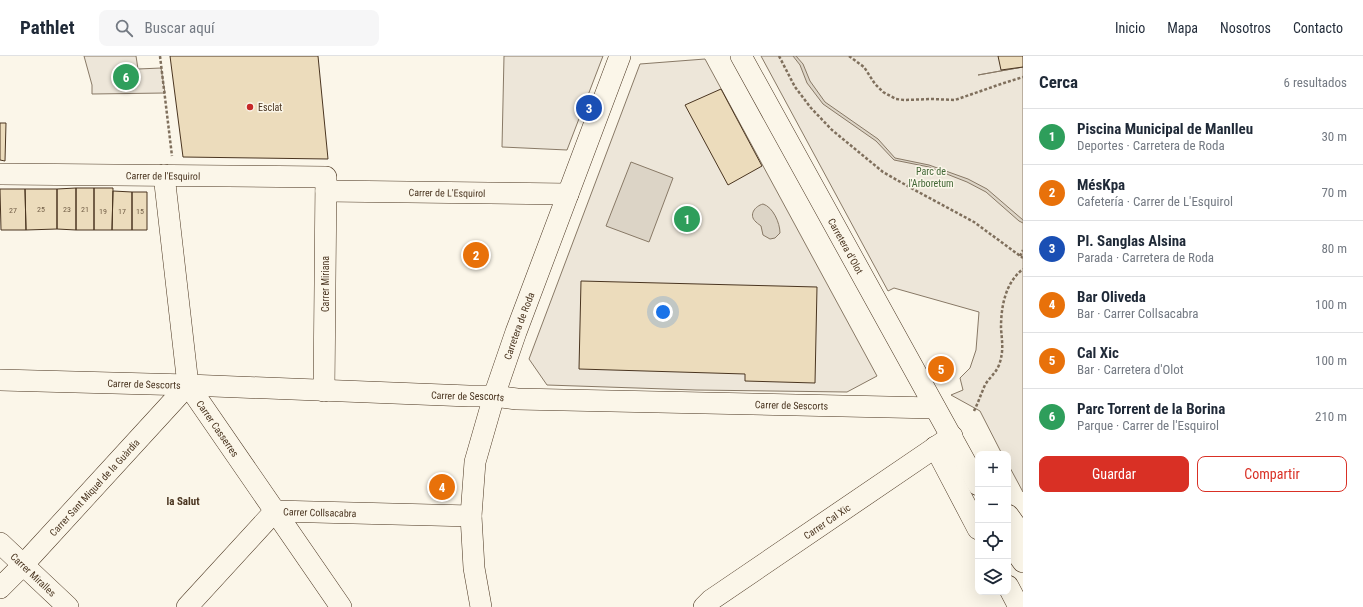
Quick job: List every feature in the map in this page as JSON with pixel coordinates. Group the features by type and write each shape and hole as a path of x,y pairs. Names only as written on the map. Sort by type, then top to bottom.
{"street":[{"name":"Carretera de Roda","path":"481,607 474,568 471,516 475,462 494,396 516,332 620,56"},
{"name":"Carretera d'Olot","path":"740,56 935,408 944,442 975,481"},
{"name":"Carrer de l'Esquirol","path":"0,174 164,175 326,184"},
{"name":"Carrer Casserres","path":"164,175 188,385 341,607"},
{"name":"Carrer de L'Esquirol","path":"326,184 568,194"},
{"name":"Carrer Miriana","path":"324,391 326,184"},
{"name":"Carrer de Sescorts","path":"0,380 494,396 517,399 935,408"},
{"name":"Carrer Sant Miquel de la Guàrdia","path":"0,588 188,385"},
{"name":"Carretera d'Olot","path":"944,442 975,470"},
{"path":"944,442 976,523"},
{"name":"Carrer Cal Xic","path":"710,605 944,442"},
{"name":"Carrer Collsacabra","path":"186,607 276,511 471,516"},
{"path":"1011,519 1023,536"},
{"name":"Carrer Miralles","path":"0,542 68,607"},
{"path":"1011,545 1023,562"},
{"path":"1011,592 1019,607"}],"path":[{"path":"160,56 172,158 164,175"},
{"path":"779,56 795,87 812,108 838,134 883,172 974,222 1023,258"},
{"path":"849,56 864,67 875,84 883,92 896,99 904,100 955,100 1023,77"},
{"path":"1020,256 1023,250"},
{"path":"974,411 986,384 999,366 1004,348 1001,329 1004,297 1010,284 1023,270"}],"green space":[{"path":"84,56 136,56 138,69 161,68 165,93 92,94 92,85"},
{"path":"504,56 603,56 567,150 502,147"},
{"name":"Parc de l'Arboretum","path":"761,56 1023,56 1023,492 1011,470 1011,451 1000,451 980,411 951,395 963,390 960,378 970,368 976,350 979,312 894,288 888,291"},
{"path":"705,59 877,376 847,392 696,390 547,385 529,359 640,64"}],"shaded area":[{"path":"793,56 796,56 803,64 810,81 825,102 878,139 895,158 929,165 968,179 987,189 1023,220 1023,223 986,192 967,182 929,167 894,160 876,141 823,104 807,83 800,65"},
{"path":"631,162 673,178 649,242 606,226"},
{"path":"763,204 770,208 779,225 780,233 775,238 770,239 763,235 761,226 753,217 755,209"}],"building":[{"name":"Esclat","path":"170,56 318,56 328,159 183,157"},
{"path":"998,56 1023,56 1023,67 1001,70"},
{"path":"721,89 762,166 728,185 685,105"},
{"path":"0,123 6,123 5,161 0,160"},
{"path":"76,188 94,188 94,230 76,230"},
{"path":"76,188 76,230 57,229 57,189"},
{"path":"94,188 113,188 112,230 94,230"},
{"path":"0,189 25,189 26,230 1,230"},
{"path":"25,189 57,189 57,229 26,230"},
{"path":"113,191 132,192 132,230 112,230"},
{"path":"132,192 147,192 147,230 132,230"},
{"path":"581,281 817,287 815,383 745,381 745,374 579,369"}],"place":[{"name":"Parc Torrent de la Borina","path":"126,77"},
{"name":"Esclat","path":"250,107"},
{"name":"Pl. Sanglas Alsina","path":"589,108"},
{"name":"Piscina Municipal de Manlleu","path":"687,219"},
{"name":"MésKpa","path":"476,255"},
{"name":"Cal Xic","path":"941,369"},
{"name":"Bar Oliveda","path":"442,487"}],"district":[{"name":"la Salut","path":"183,501"}]}
